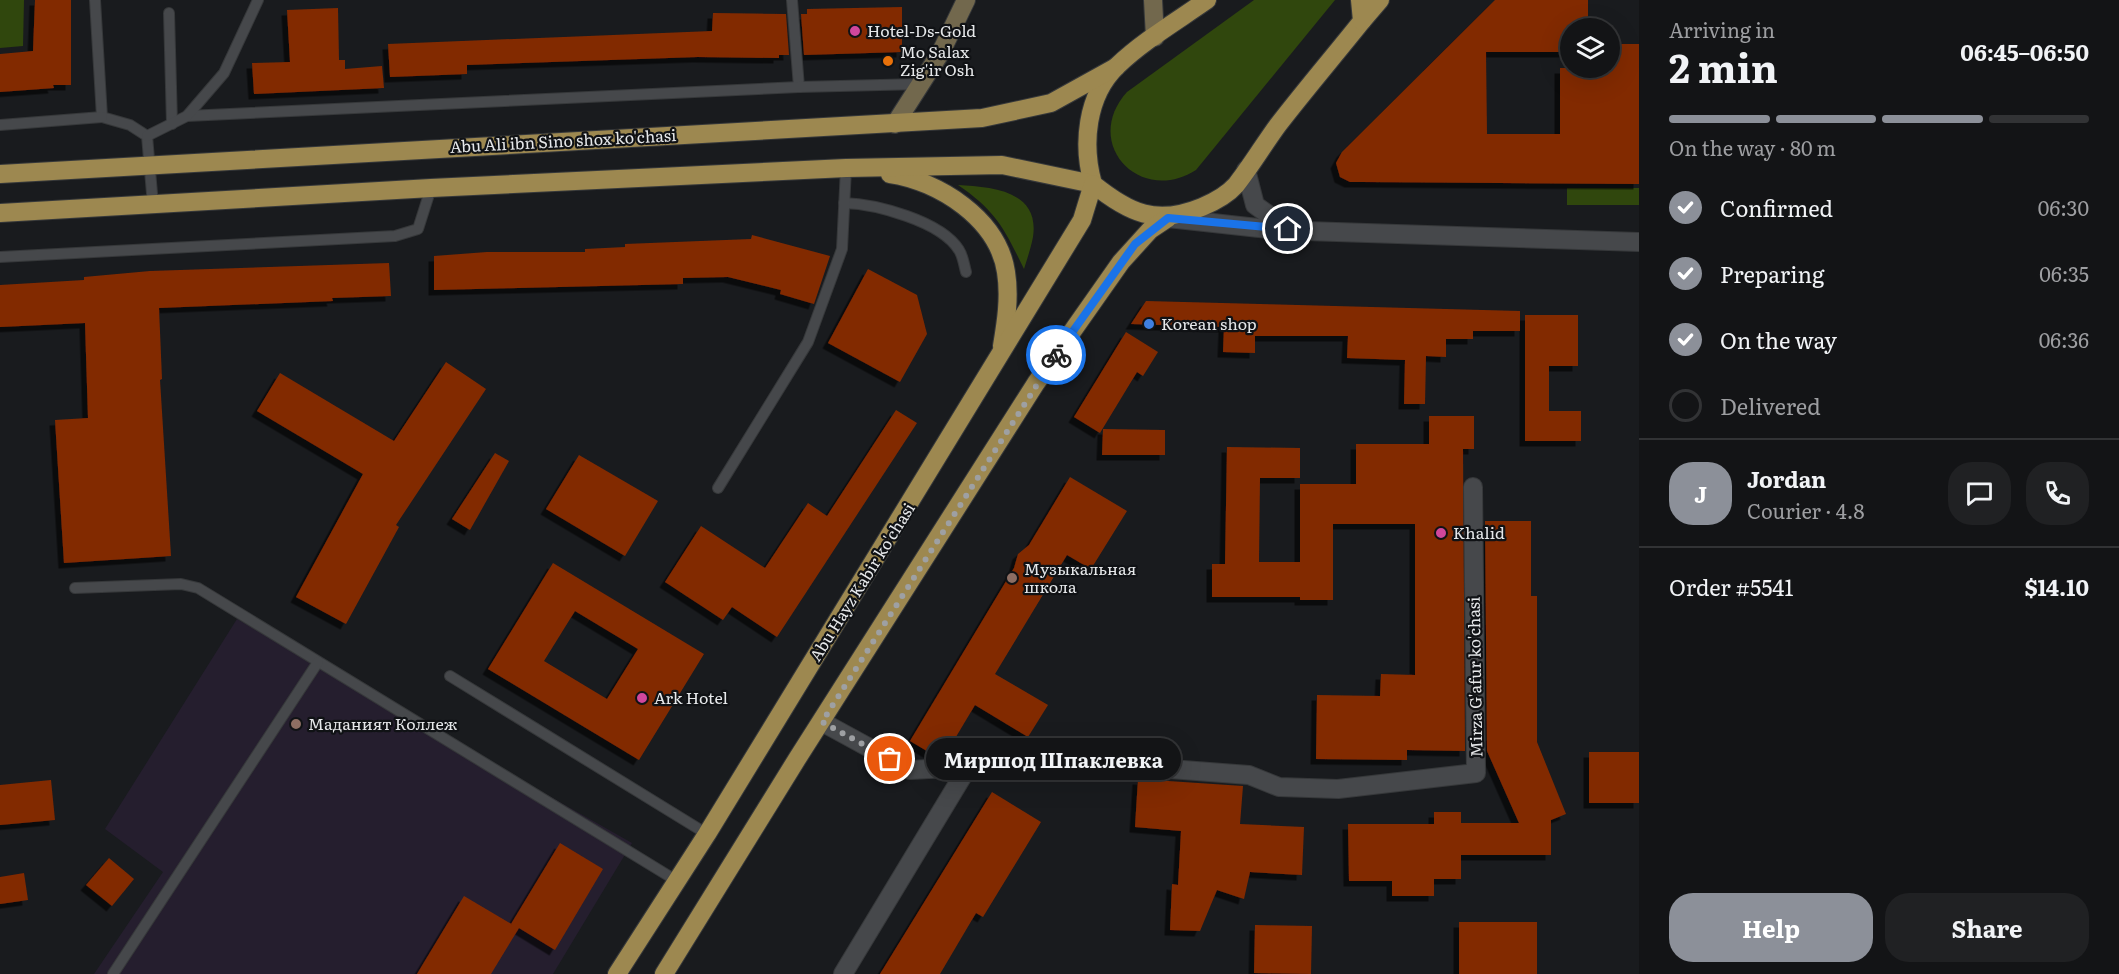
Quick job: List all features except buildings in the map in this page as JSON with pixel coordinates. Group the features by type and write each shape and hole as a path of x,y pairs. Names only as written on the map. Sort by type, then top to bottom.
{"main road":[{"path":"895,124 921,84 966,0"},
{"path":"1153,0 1155,37"},
{"path":"1093,184 1086,152 1088,125 1098,95 1116,67 1207,0"},
{"path":"1360,0 1362,21"},
{"path":"664,974 1036,383 1120,262 1150,230 1168,218 1220,198 1235,185 1277,126 1380,0"},
{"name":"Abu Ali ibn Sino shox ko'chasi","path":"0,174 982,118 1033,109 1069,95 1116,67"},
{"path":"0,213 431,188 846,168 1002,165 1093,184 1115,201 1143,213 1168,218"},
{"path":"846,168 899,175 929,185 956,200 981,223 999,247 1006,271 1007,304 1001,354"},
{"name":"Abu Hayz Kabir ko'chasi","path":"617,974 706,834 1082,220 1093,184"}],"street":[{"path":"1246,170 1255,205 1288,229"},
{"path":"1168,218 1288,229 1639,242"},
{"name":"Mirza G'afur ko'chasi","path":"822,722 910,770 1023,764 1157,768 1249,775 1279,787 1338,789 1476,773 1473,487"},
{"path":"843,974 968,767"}],"lane":[{"path":"95,0 102,117"},
{"path":"147,136 187,116 224,73 258,0"},
{"path":"792,0 799,87"},
{"path":"169,13 172,124"},
{"path":"187,116 799,87 921,84"},
{"path":"0,125 102,117 130,125 147,136 153,205"},
{"path":"718,488 808,342 842,249 846,168"},
{"path":"0,257 395,236 418,229 431,188"},
{"path":"844,203 865,204 889,210 934,229 949,238 960,251 966,272"},
{"path":"75,588 182,585 198,588 677,881"},
{"path":"113,974 318,662"},
{"path":"450,676 706,834"}],"shaded area":[{"name":"Маданият Коллеж","path":"237,619 632,843 553,974 94,974 163,872 105,829"}],"green space":[{"path":"0,0 24,0 23,46 0,48"},
{"path":"1254,0 1335,0 1196,170 1175,179 1155,180 1137,175 1123,164 1114,149 1110,131 1114,111 1127,92"},
{"path":"958,185 985,187 1010,194 1021,200 1029,209 1033,221 1033,237 1024,269 998,221 982,203"},
{"path":"1567,188 1639,188 1639,205 1567,205"}],"way so far":[{"path":"890,759 822,722 1036,383 1056,355"}],"place":[{"name":"Hotel-Ds-Gold","path":"855,31"},
{"name":"Mo Salax Zig'ir Osh","path":"888,61"},
{"name":"Korean shop","path":"1149,324"},
{"name":"Khalid","path":"1441,533"},
{"name":"Музыкальная школа","path":"1012,578"},
{"name":"Ark Hotel","path":"642,698"},
{"name":"Маданият Коллеж","path":"296,724"},
{"name":"Миршод Шпаклевка","path":"890,759"}],"route":[{"path":"1056,355 1120,262 1150,230 1168,218 1276,230 1288,229"}]}
